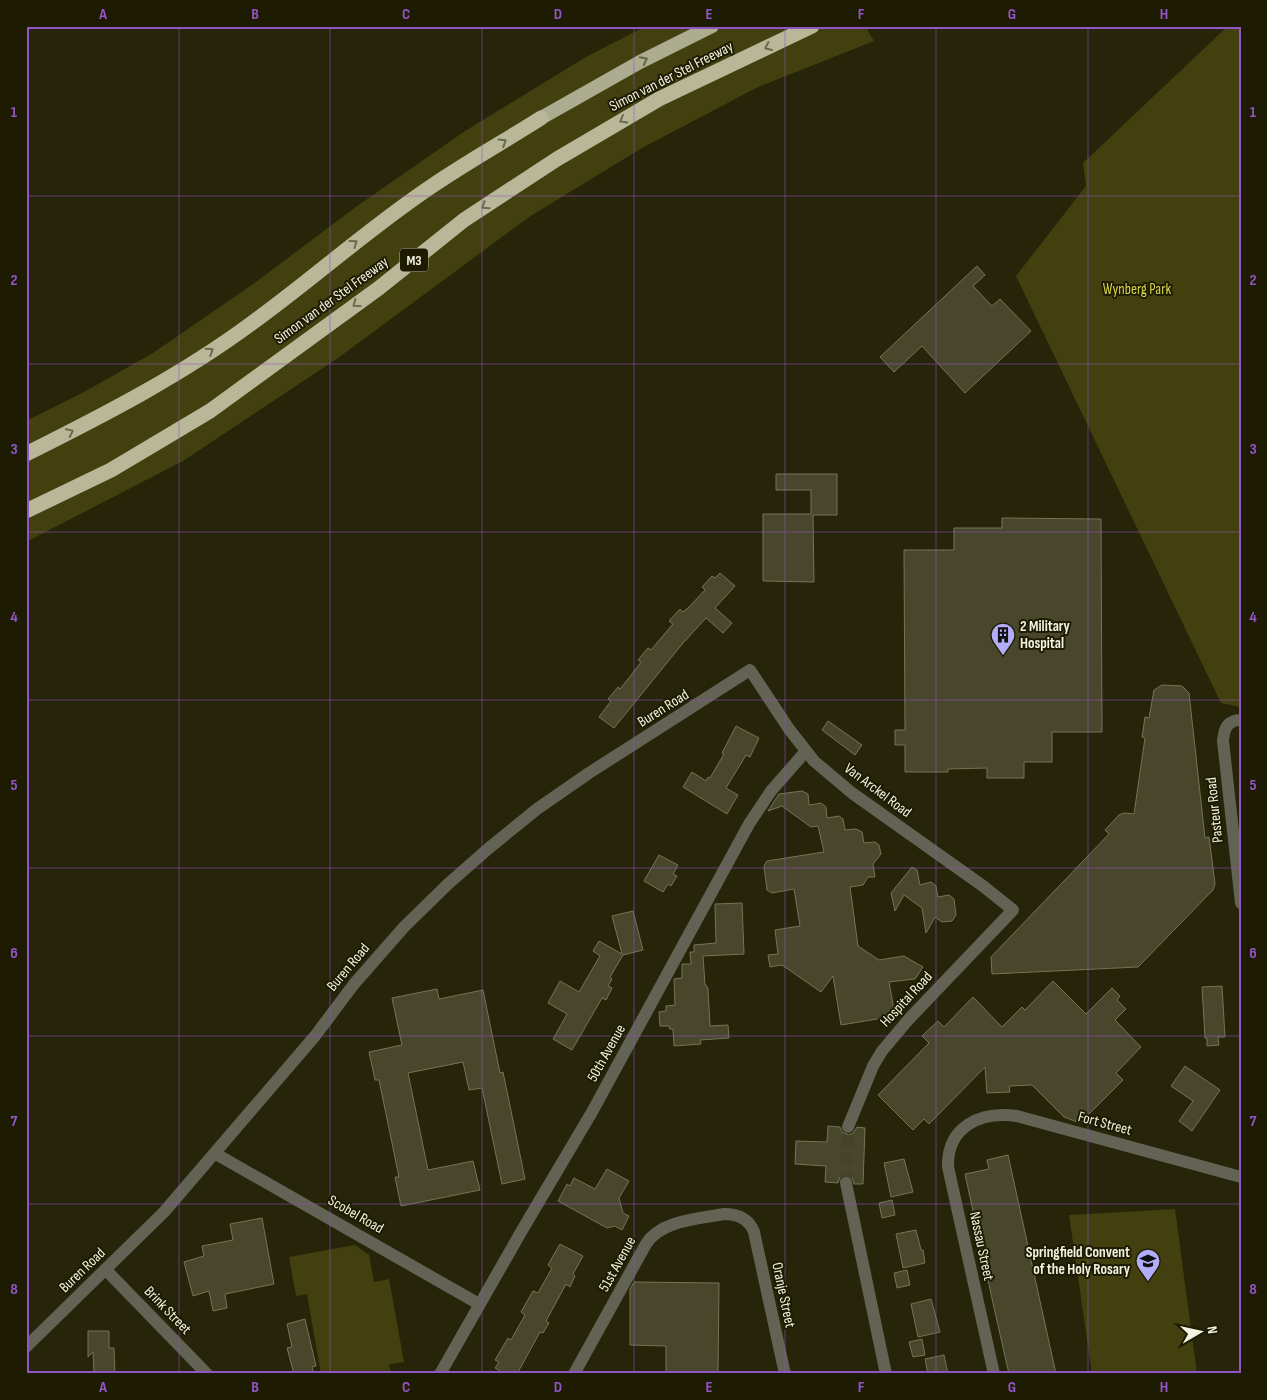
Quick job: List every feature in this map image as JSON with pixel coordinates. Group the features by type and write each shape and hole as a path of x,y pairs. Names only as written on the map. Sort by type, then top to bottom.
{"highway":[{"name":"Simon van der Stel Freeway","path":"26,454 84,425 179,371 251,324 346,249 432,186 541,118 640,62 712,26"},
{"name":"Simon van der Stel Freeway","path":"26,511 111,470 210,411 379,288 464,220 557,158 659,99 812,26"}],"street":[{"name":"Van Arckel Road","path":"750,670 806,751 852,793 983,886 1013,910"},
{"name":"Buren Road","path":"26,1347 164,1212 216,1154 314,1036 354,984 404,927 448,884 537,809 590,772 750,670"},
{"name":"Pasteur Road","path":"1238,720 1230,722 1224,729 1223,741 1241,903"},
{"name":"50th Avenue","path":"440,1374 592,1112 750,824 771,791 806,751"},
{"name":"Hospital Road","path":"848,1127 873,1066 882,1051 909,1019 1013,910"},
{"name":"Fort Street","path":"962,1128 984,1117 1006,1114 1241,1177"},
{"name":"Nassau Street","path":"962,1128 949,1151 948,1167 994,1374"},
{"name":"Scobel Road","path":"216,1154 479,1304"},
{"path":"846,1183 886,1374"},
{"name":"51st Avenue","path":"574,1374 646,1244 654,1234 666,1226 724,1214 737,1215 749,1224"},
{"name":"Oranje Street","path":"749,1224 755,1236 785,1374"},
{"name":"Brink Street","path":"106,1270 207,1374"}],"green space":[{"path":"646,26 865,26 874,41 758,87 642,148 529,217 338,358 183,461 26,542 26,421 84,392 153,353 256,282 353,209 465,131 586,57"},
{"name":"Wynberg Park","path":"1228,26 1241,26 1241,707 1221,703 1016,276 1086,186 1083,163"},
{"path":"1175,1209 1197,1374 1092,1374 1069,1215"},
{"path":"355,1245 369,1255 374,1282 389,1279 404,1362 389,1364 391,1374 321,1374 307,1294 296,1296 289,1257"}],"building":[{"path":"977,266 985,275 973,286 992,306 1000,299 1031,331 965,393 922,346 894,372 880,357"},
{"path":"776,474 837,474 837,515 813,515 814,582 763,581 763,514 811,514 811,490 776,490"},
{"name":"2 Military Hospital","path":"1002,518 1101,519 1102,732 1052,732 1052,762 1024,762 1024,778 987,778 987,768 948,769 948,772 905,772 905,745 895,745 895,730 905,730 904,550 954,550 954,528 1002,528"},
{"path":"720,573 735,586 715,608 732,623 723,633 706,618 683,643 614,728 599,717 611,701 608,699 618,687 620,689 641,662 638,660 648,648 651,650 673,624 669,621 680,609 683,612 689,607 705,590 702,587 712,576 715,578"},
{"path":"1162,685 1182,686 1189,693 1205,838 1209,837 1215,884 1213,890 1138,967 992,974 991,957 1109,834 1105,830 1119,815 1124,813 1134,814 1145,738 1142,737 1145,717 1149,718 1154,690"},
{"path":"828,721 862,745 855,755 822,730"},
{"path":"736,726 759,738 750,757 746,755 726,788 738,795 727,814 683,787 692,772 706,781 708,777 710,778 724,754 722,753"},
{"path":"802,791 808,794 809,805 821,803 826,807 827,818 839,816 843,819 845,830 856,829 862,832 864,843 875,842 879,845 881,854 873,864 875,877 868,877 863,885 850,887 858,946 879,960 904,956 923,967 915,979 889,982 895,1016 841,1025 833,976 821,992 782,965 770,967 768,955 778,954 775,930 800,926 794,889 772,893 767,890 764,866 767,861 824,852 818,826 811,827 782,806 768,811 779,794"},
{"path":"659,855 678,865 673,874 677,876 671,886 668,884 663,892 644,881"},
{"path":"912,867 917,870 920,885 931,882 936,886 938,897 949,895 954,899 956,915 952,921 942,922 935,917 926,933 922,908 904,895 895,911 891,893"},
{"path":"742,903 744,954 703,956 705,985 708,989 710,1026 728,1025 729,1038 700,1040 701,1044 674,1046 673,1029 670,1029 669,1026 660,1026 659,1012 666,1011 666,1006 675,1005 674,979 682,978 682,964 691,964 690,952 694,952 694,945 716,943 715,904"},
{"path":"633,911 643,950 623,955 610,977 612,979 608,986 612,988 606,1000 602,998 572,1050 553,1039 567,1014 548,1003 560,981 579,992 600,956 593,951 599,941 622,954 612,916"},
{"path":"1053,981 1086,1014 1112,988 1120,996 1117,1000 1126,1009 1115,1020 1141,1047 1116,1073 1123,1080 1080,1123 1064,1117 1032,1085 1009,1086 1010,1092 987,1093 985,1067 929,1124 924,1119 913,1130 878,1095 929,1043 922,1036 938,1021 944,1027 973,997 1002,1027 1022,1007 1025,1010"},
{"path":"1222,986 1225,1037 1218,1037 1219,1045 1207,1046 1202,987"},
{"path":"437,989 439,999 483,990 500,1073 503,1072 525,1179 502,1184 482,1088 469,1090 463,1062 408,1073 428,1170 473,1161 480,1190 401,1206 395,1177 399,1177 379,1080 375,1080 369,1052 402,1045 392,998"},
{"path":"1185,1066 1220,1090 1192,1131 1179,1121 1193,1101 1171,1086"},
{"path":"828,1126 840,1127 842,1132 849,1135 857,1127 865,1128 863,1184 854,1184 852,1177 845,1175 840,1177 838,1183 825,1182 826,1166 795,1164 796,1141 827,1142"},
{"path":"1008,1155 1056,1374 1009,1374 993,1303 965,1174 989,1169 987,1160"},
{"path":"904,1159 913,1192 891,1197 884,1163"},
{"path":"607,1169 629,1181 619,1198 623,1213 629,1216 622,1230 615,1226 607,1228 558,1201 567,1184 570,1186 574,1178 595,1189"},
{"path":"892,1200 895,1215 882,1218 879,1203"},
{"path":"262,1218 274,1284 225,1294 227,1308 213,1311 209,1291 193,1296 184,1262 204,1256 202,1246 233,1240 230,1224"},
{"path":"916,1230 925,1263 903,1268 896,1234"},
{"path":"560,1244 583,1256 573,1274 575,1276 570,1287 566,1284 546,1321 549,1323 543,1333 540,1332 517,1374 505,1374 495,1368 499,1362 495,1360 508,1338 511,1340 525,1315 521,1312 533,1291 538,1293 552,1268 548,1265"},
{"path":"907,1270 910,1285 897,1288 894,1273"},
{"path":"634,1282 719,1283 718,1374 666,1374 666,1346 630,1345 630,1289"},
{"path":"931,1299 940,1332 918,1337 911,1304"},
{"path":"305,1319 316,1366 312,1367 314,1374 294,1374 287,1348 292,1347 287,1324"},
{"path":"88,1331 109,1331 109,1348 114,1348 115,1374 94,1374 93,1352 88,1357"},
{"path":"922,1339 925,1355 913,1357 909,1342"},
{"path":"944,1355 948,1374 928,1374 925,1359"}],"tunnel":[{"path":"846,1183 848,1127"}],"place":[{"name":"2 Military Hospital","path":"1003,656"},
{"name":"Springfield Convent of the Holy Rosary","path":"1148,1282"}]}
